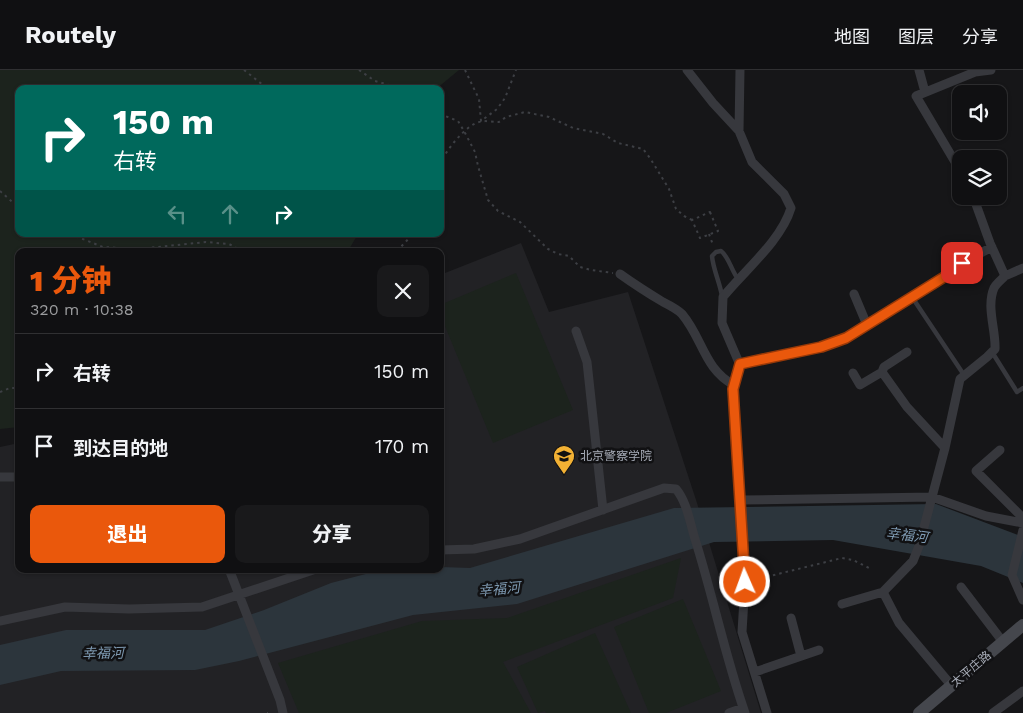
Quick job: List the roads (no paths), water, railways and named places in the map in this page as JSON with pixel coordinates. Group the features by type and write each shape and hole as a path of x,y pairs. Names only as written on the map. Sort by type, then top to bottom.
{"street":[{"path":"687,70 713,103 739,131 752,162 784,194 791,208 787,220 758,258 723,297 722,323 740,364 733,389 744,546 745,582 742,632 766,713"},
{"path":"739,131 740,70"},
{"path":"919,70 925,92"},
{"path":"952,157 916,96 975,72 991,70"},
{"path":"977,205 992,247 1005,276"},
{"path":"740,364 821,347 846,338 949,274 962,263 992,247"},
{"path":"842,604 883,592 913,560 919,546 945,448 960,379 994,349 991,301 995,287 1005,276 1023,268"},
{"path":"620,274 680,312 694,330 716,372 722,379 734,385"},
{"path":"854,294 867,325"},
{"path":"576,331 587,362 603,510"},
{"path":"853,373 860,385 882,372 884,367 907,352"},
{"path":"882,372 907,407 945,448"},
{"path":"1000,450 976,471 1023,518"},
{"path":"0,477 15,477"},
{"path":"444,550 474,549 520,539 664,488 676,489 685,507 701,556 744,710 730,713"},
{"path":"741,502 932,497 986,516 1023,523"},
{"path":"1023,530 1012,575 1023,600"},
{"path":"230,573 268,667 283,713"},
{"path":"0,622 65,607 129,609 202,607 304,573"},
{"path":"961,587 1003,642"},
{"path":"883,592 899,623 951,686"},
{"path":"791,618 801,656"},
{"name":"太平庄路","path":"919,713 1022,628"},
{"path":"755,672 818,650"},
{"path":"993,713 1023,691"}],"lane":[{"path":"723,297 712,263 712,256 716,252 721,251 726,255 731,269 738,279"},
{"path":"912,297 965,375"},
{"path":"992,352 1017,392 1023,388"}],"water":[{"name":"幸福河","path":"936,504 1023,537 1023,583 981,566 833,540 714,542 517,604 413,615 239,661 195,670 61,671 0,685 0,645 66,630 205,630 264,610 331,583 370,573 444,573 444,567 470,568 674,508"}],"place":[{"name":"北京警察学院","path":"564,475"}]}
